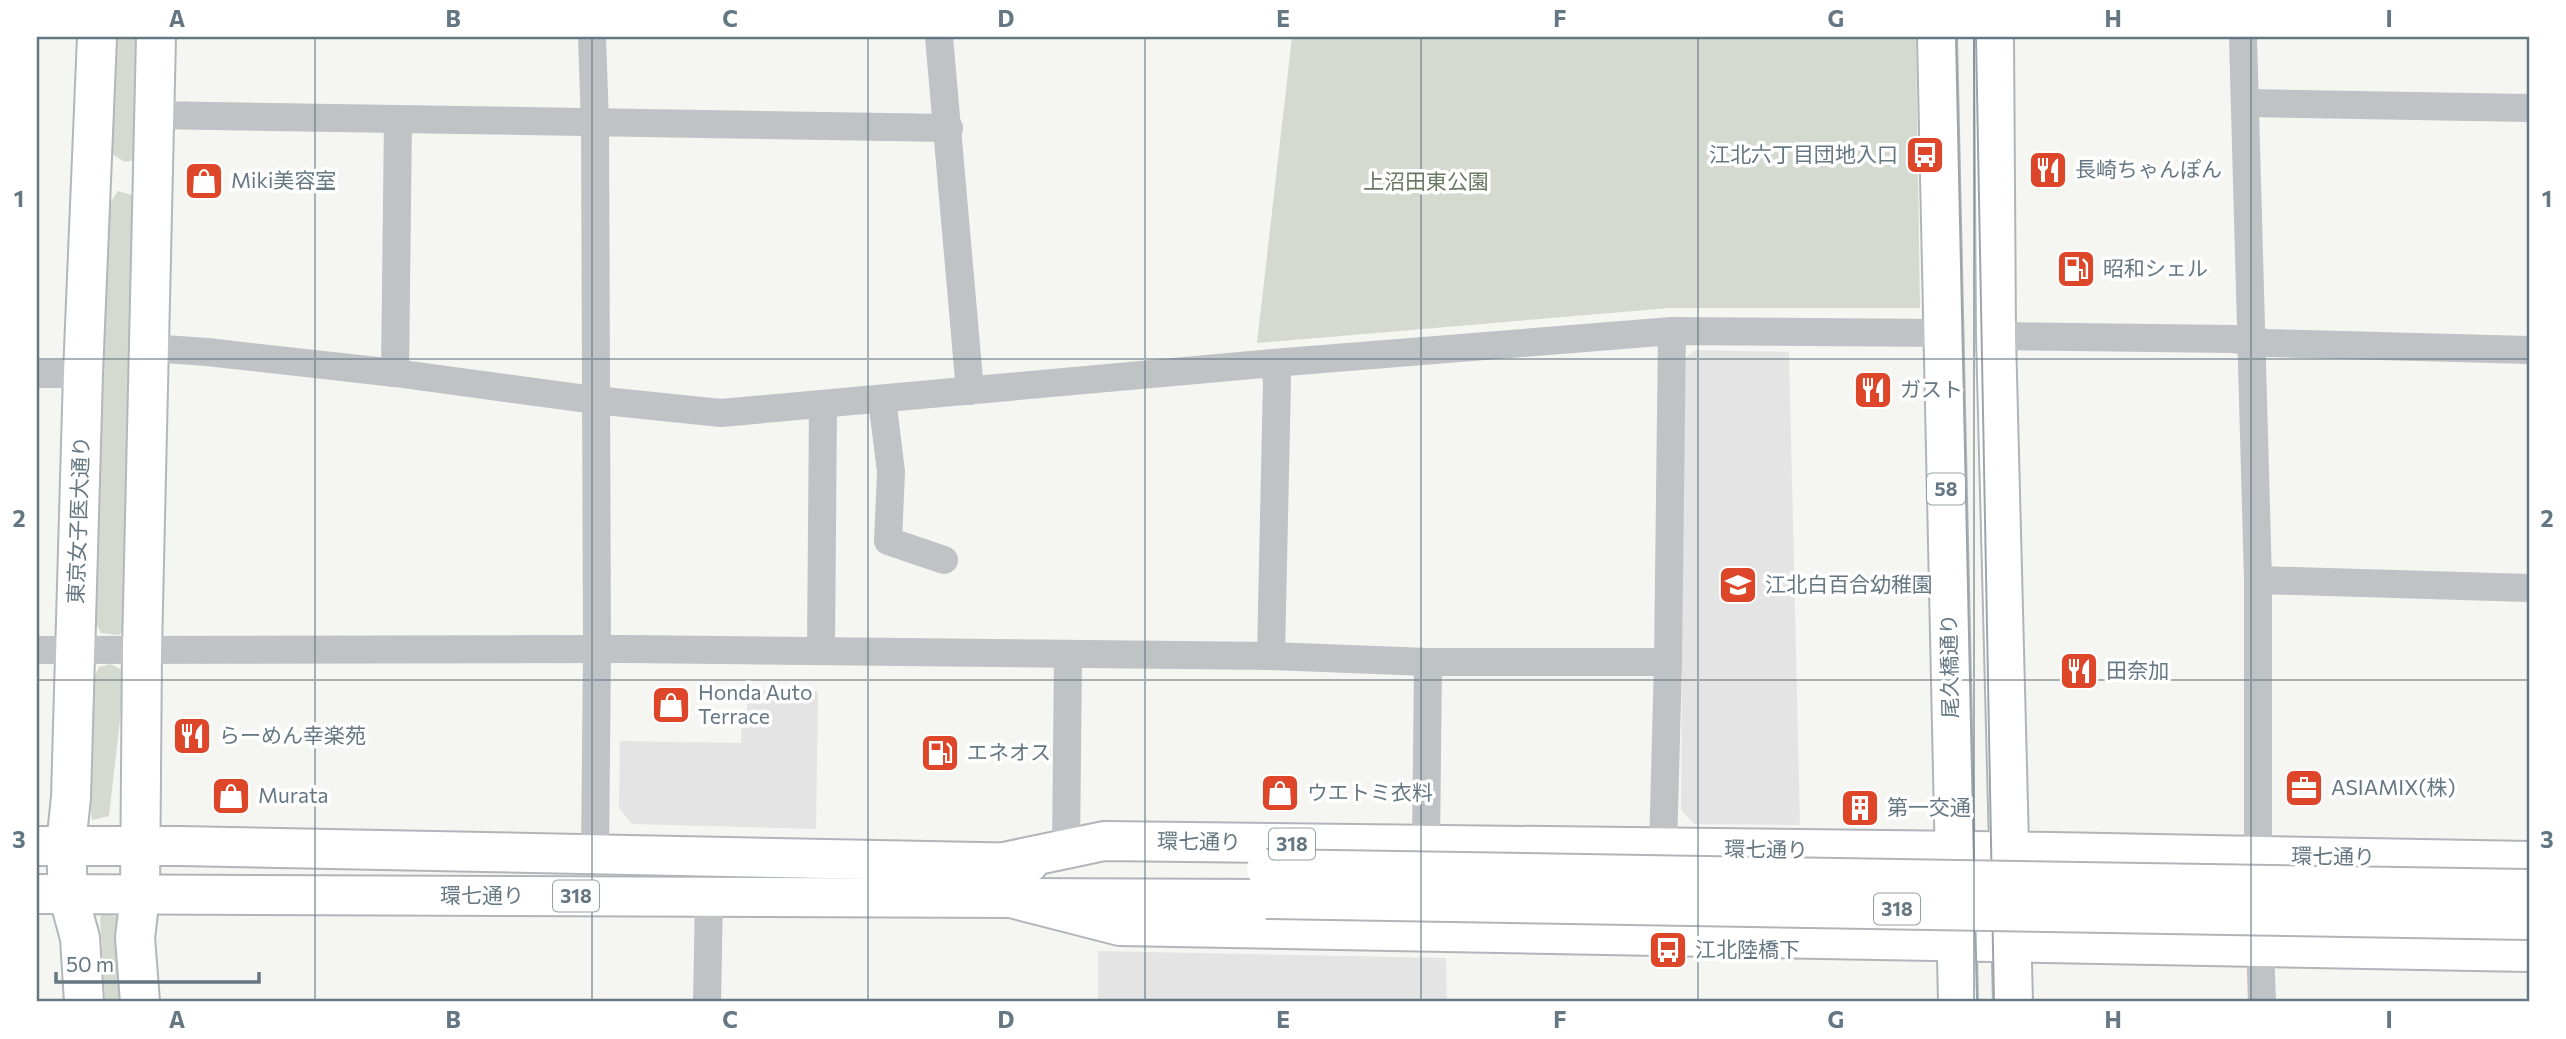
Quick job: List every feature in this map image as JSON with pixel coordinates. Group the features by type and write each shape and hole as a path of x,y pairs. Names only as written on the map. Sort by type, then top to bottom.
{"main road":[{"name":"東京女子医大通り","path":"84,1002 80,938 52,894 51,845 71,797 83,374 97,37"},
{"path":"140,1002 135,938 140,895 142,650 156,37"},
{"name":"尾久橋通り","path":"1937,37 1958,1002"},
{"path":"1994,37 1996,336 2013,1002"},
{"path":"93,178 153,179"},
{"name":"環七通り","path":"52,894 709,896 1008,880 1066,849 1104,841 2529,861"},
{"name":"環七通り","path":"51,845 595,856 1008,880 1266,884 2529,889"},
{"name":"環七通り","path":"1008,880 1120,926 2529,952"},
{"name":"環七通り","path":"1266,884 2529,919"}],"street":[{"path":"592,37 595,123 597,649 595,856"},
{"path":"939,37 971,391"},
{"path":"2243,37 2249,342 2258,580 2258,856"},
{"path":"2246,103 2529,108"},
{"path":"154,116 948,128"},
{"path":"395,373 398,119"},
{"path":"1663,849 1672,331"},
{"path":"149,348 395,373 595,400 721,413 1273,363 1672,331 1943,333"},
{"path":"1996,336 2233,339 2249,342 2529,350"},
{"path":"1272,656 1277,380 1273,363"},
{"path":"37,374 83,374"},
{"path":"882,399 891,472 888,541 944,560"},
{"path":"821,651 823,404"},
{"path":"2258,580 2529,589"},
{"path":"37,650 597,649 1272,656 1428,662 1668,662"},
{"path":"1066,849 1069,654"},
{"path":"1426,846 1428,662"},
{"path":"707,1002 709,896"},
{"path":"2260,947 2262,1002"}],"shaded area":[{"name":"江北白百合幼稚園","path":"1696,350 1789,352 1800,825 1694,824 1681,810 1684,359"},
{"path":"747,690 818,691 816,829 632,824 619,808 620,741 741,743 741,724 747,724"},
{"path":"1098,951 1446,958 1447,1002 1098,1002"}],"green space":[{"path":"115,37 138,37 139,159 125,162 112,154"},
{"name":"上沼田東公園","path":"1292,37 1916,37 1920,308 1670,308 1257,343"},
{"path":"118,191 135,196 135,620 119,635 101,633 92,615 104,212"},
{"path":"110,664 124,671 124,685 109,816 92,820 86,764 86,721 99,667"},
{"path":"104,914 118,917 126,1002 105,1002 100,917"}],"tram line":[{"path":"1956,37 1977,1002"},
{"path":"1976,37 1994,1002"}],"place":[{"name":"江北六丁目団地入口","path":"1925,155"},
{"name":"長崎ちゃんぽん","path":"2048,170"},
{"name":"Miki美容室","path":"204,181"},
{"name":"昭和シェル","path":"2076,269"},
{"name":"ガスト","path":"1873,390"},
{"name":"江北白百合幼稚園","path":"1738,585"},
{"name":"田奈加","path":"2079,671"},
{"name":"Honda Auto Terrace","path":"671,705"},
{"name":"らーめん幸楽苑","path":"192,736"},
{"name":"エネオス","path":"940,753"},
{"name":"ASIAMIX(株)","path":"2304,788"},
{"name":"ウエトミ衣料","path":"1280,793"},
{"name":"Murata","path":"231,796"},
{"name":"第一交通","path":"1860,808"},
{"name":"江北陸橋下","path":"1668,950"}]}
